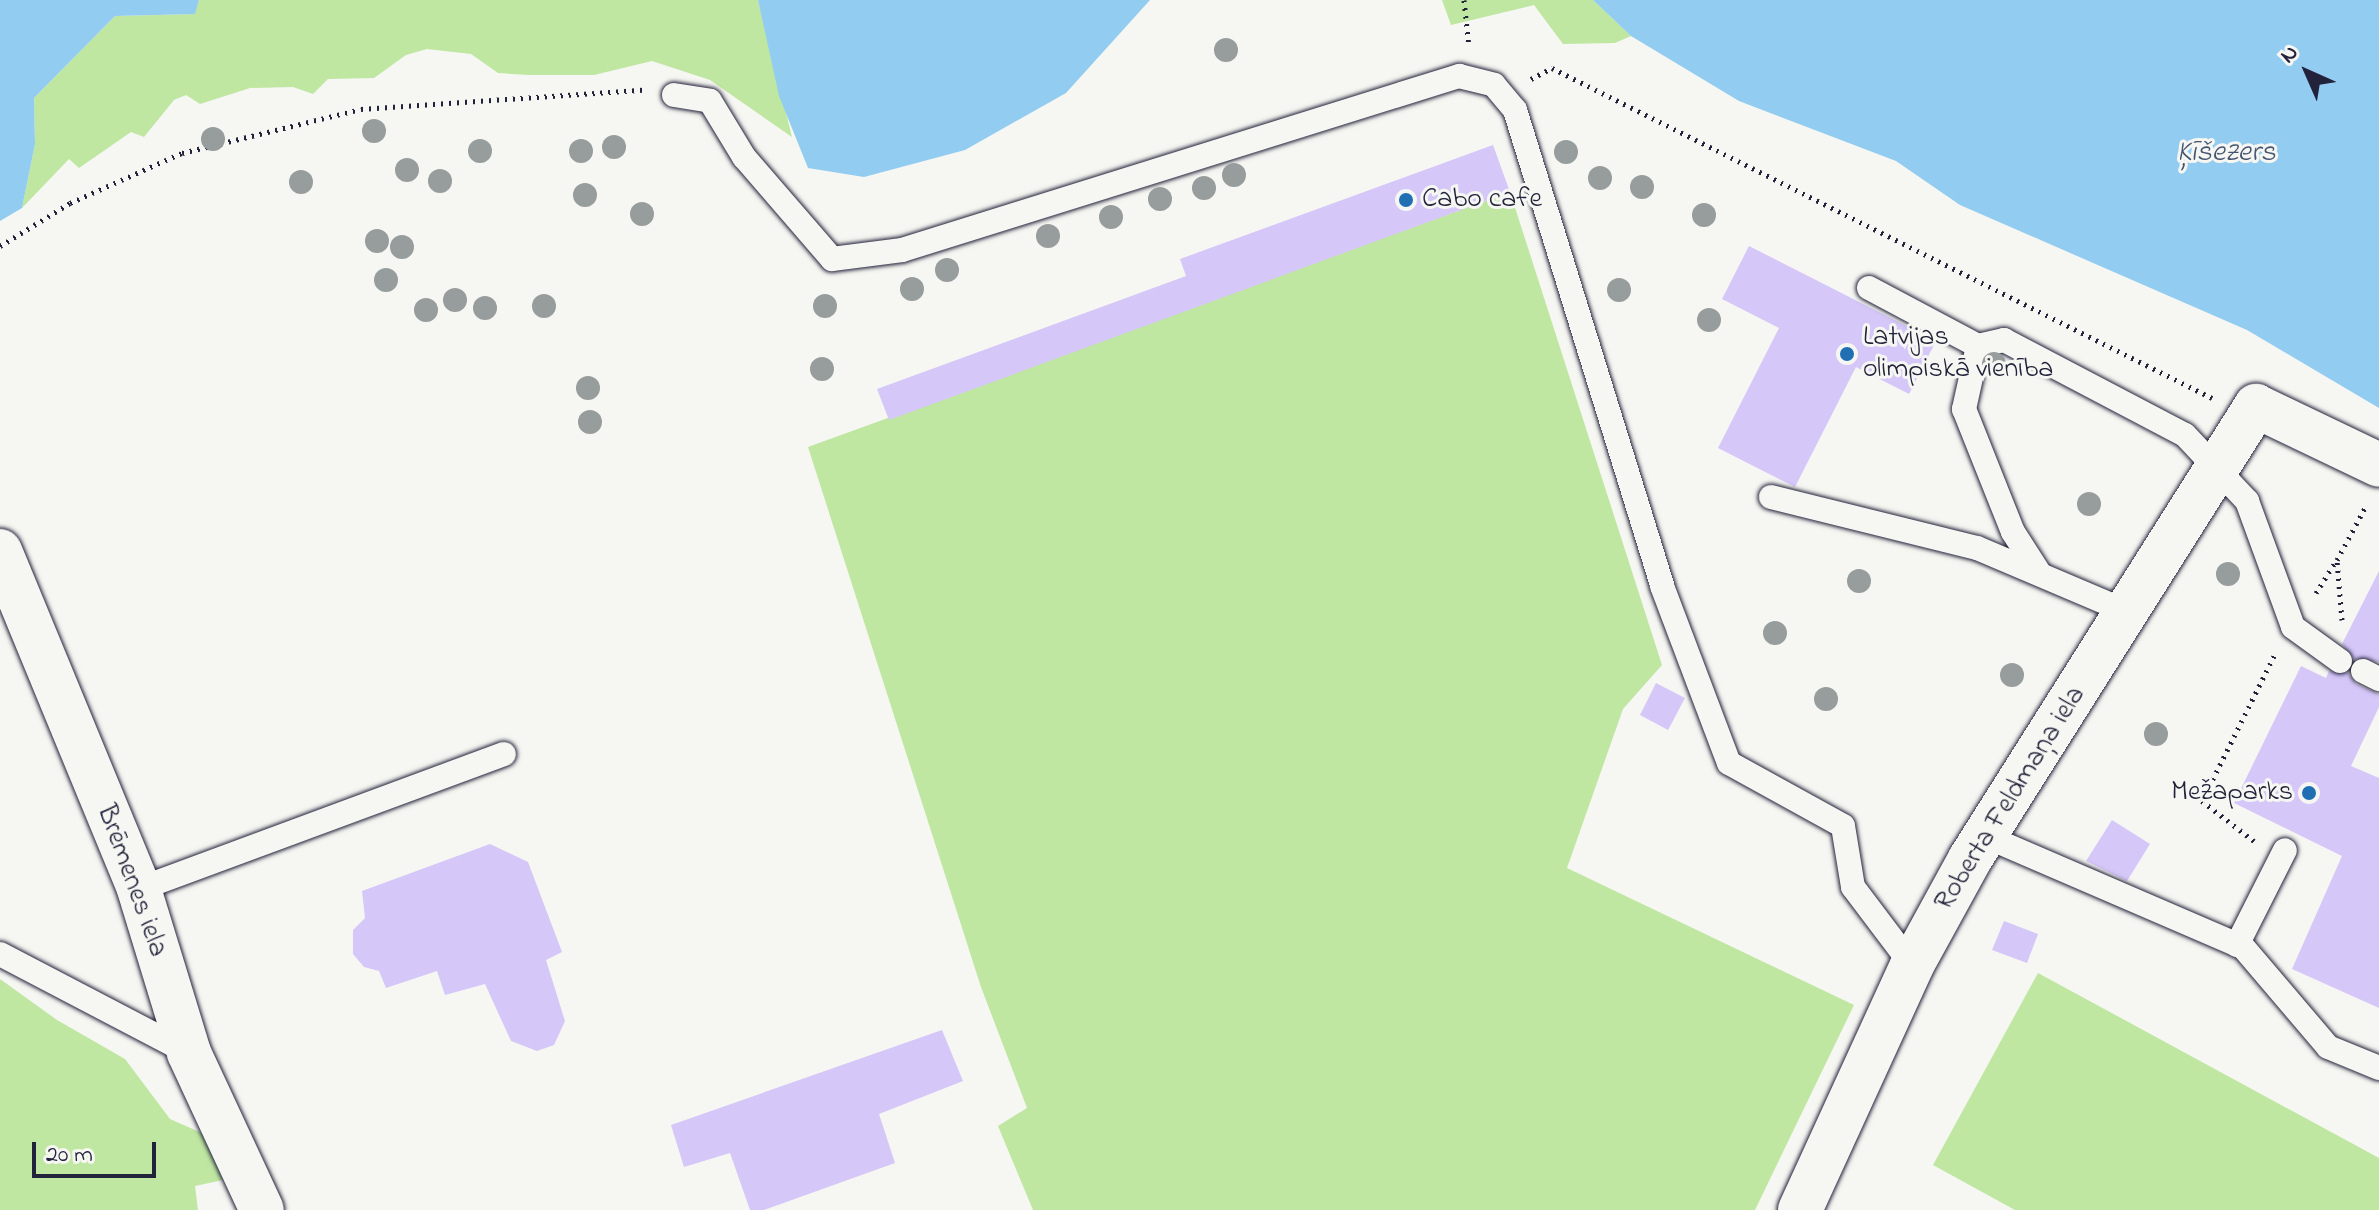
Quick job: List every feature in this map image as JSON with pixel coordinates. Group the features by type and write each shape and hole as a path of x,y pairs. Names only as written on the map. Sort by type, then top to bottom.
{"street":[{"name":"Roberta Feldmaņa iela","path":"1800,1210 1912,965 1985,836 2252,411"},
{"path":"2252,411 2376,479"},
{"name":"Brēmenes iela","path":"0,551 139,889 189,1053 262,1210"}],"lane":[{"path":"674,95 710,101 744,157 832,259 902,250 1459,76 1494,85 1515,110 1662,586 1729,763 1843,826 1853,887 1912,965"},
{"path":"1869,288 1978,346 2004,340 2185,435 2215,472 2247,501 2293,627 2336,658"},
{"path":"1978,346 1964,409 2013,532 2038,571"},
{"path":"1771,497 1977,548 2038,571 2128,612"},
{"path":"139,889 504,754"},
{"path":"1985,836 2237,945 2328,1047 2379,1068"},
{"path":"2237,945 2282,855"},
{"path":"0,954 189,1053"}],"path":[{"path":"1464,0 1473,80"},
{"path":"1502,95 1552,68 2252,411"},
{"path":"0,246 70,203 182,153 361,109 638,90 674,95"},
{"path":"2336,658 2343,634 2337,560 2376,479"},
{"path":"2282,855 2202,801 2293,627"}],"green space":[{"path":"199,0 758,0 792,137 710,80 652,61 594,75 529,75 498,73 471,54 427,49 406,55 374,78 328,79 313,94 293,87 250,88 200,104 186,95 174,100 144,137 131,132 79,168 69,159 22,208 35,144 34,98 115,16 194,14"},
{"path":"1442,0 1593,0 1631,36 1615,43 1563,44 1534,5 1451,25"},
{"path":"1510,192 1662,665 1623,709 1567,868 1854,1005 1755,1210 1033,1210 998,1126 1027,1108 981,987 808,447"},
{"path":"2038,973 2379,1158 2379,1210 2015,1210 1933,1165"},
{"path":"0,979 57,1020 125,1059 170,1119 211,1137 237,1177 195,1186 198,1210 0,1210"}],"water":[{"path":"0,0 199,0 195,14 115,16 34,98 35,144 22,208 0,221"},
{"path":"758,0 1150,0 1066,93 965,150 864,177 808,168 779,96"},
{"name":"Ķīšezers","path":"1593,0 2379,0 2379,408 2247,330 1960,205 1896,161 1739,101 1631,36"}],"building":[{"path":"1493,145 1510,192 889,420 877,389 1186,276 1180,259"},
{"name":"Latvijas olimpiskā vienība","path":"1749,246 1936,341 1909,394 1856,367 1795,487 1718,448 1779,328 1722,299"},
{"path":"2379,571 2379,662 2354,659 2342,644"},
{"name":"Mežaparks","path":"2301,666 2326,678 2329,671 2348,673 2356,684 2379,694 2379,707 2351,766 2379,778 2379,1008 2292,969 2342,856 2234,803"},
{"path":"1656,683 1685,698 1668,730 1640,715"},
{"path":"2112,820 2150,844 2127,881 2086,861"},
{"path":"490,844 528,862 562,952 546,960 565,1021 554,1045 537,1051 511,1041 485,984 445,995 437,971 386,988 379,971 364,967 353,954 353,930 365,918 362,891"},
{"path":"2004,921 2038,934 2027,963 1992,950"},
{"path":"942,1030 963,1081 879,1114 895,1163 764,1210 750,1210 730,1153 684,1167 671,1125"}],"place":[{"name":"Cabo cafe","path":"1406,200"},
{"name":"Latvijas olimpiskā vienība","path":"1847,354"},
{"name":"Mežaparks","path":"2309,793"}]}
